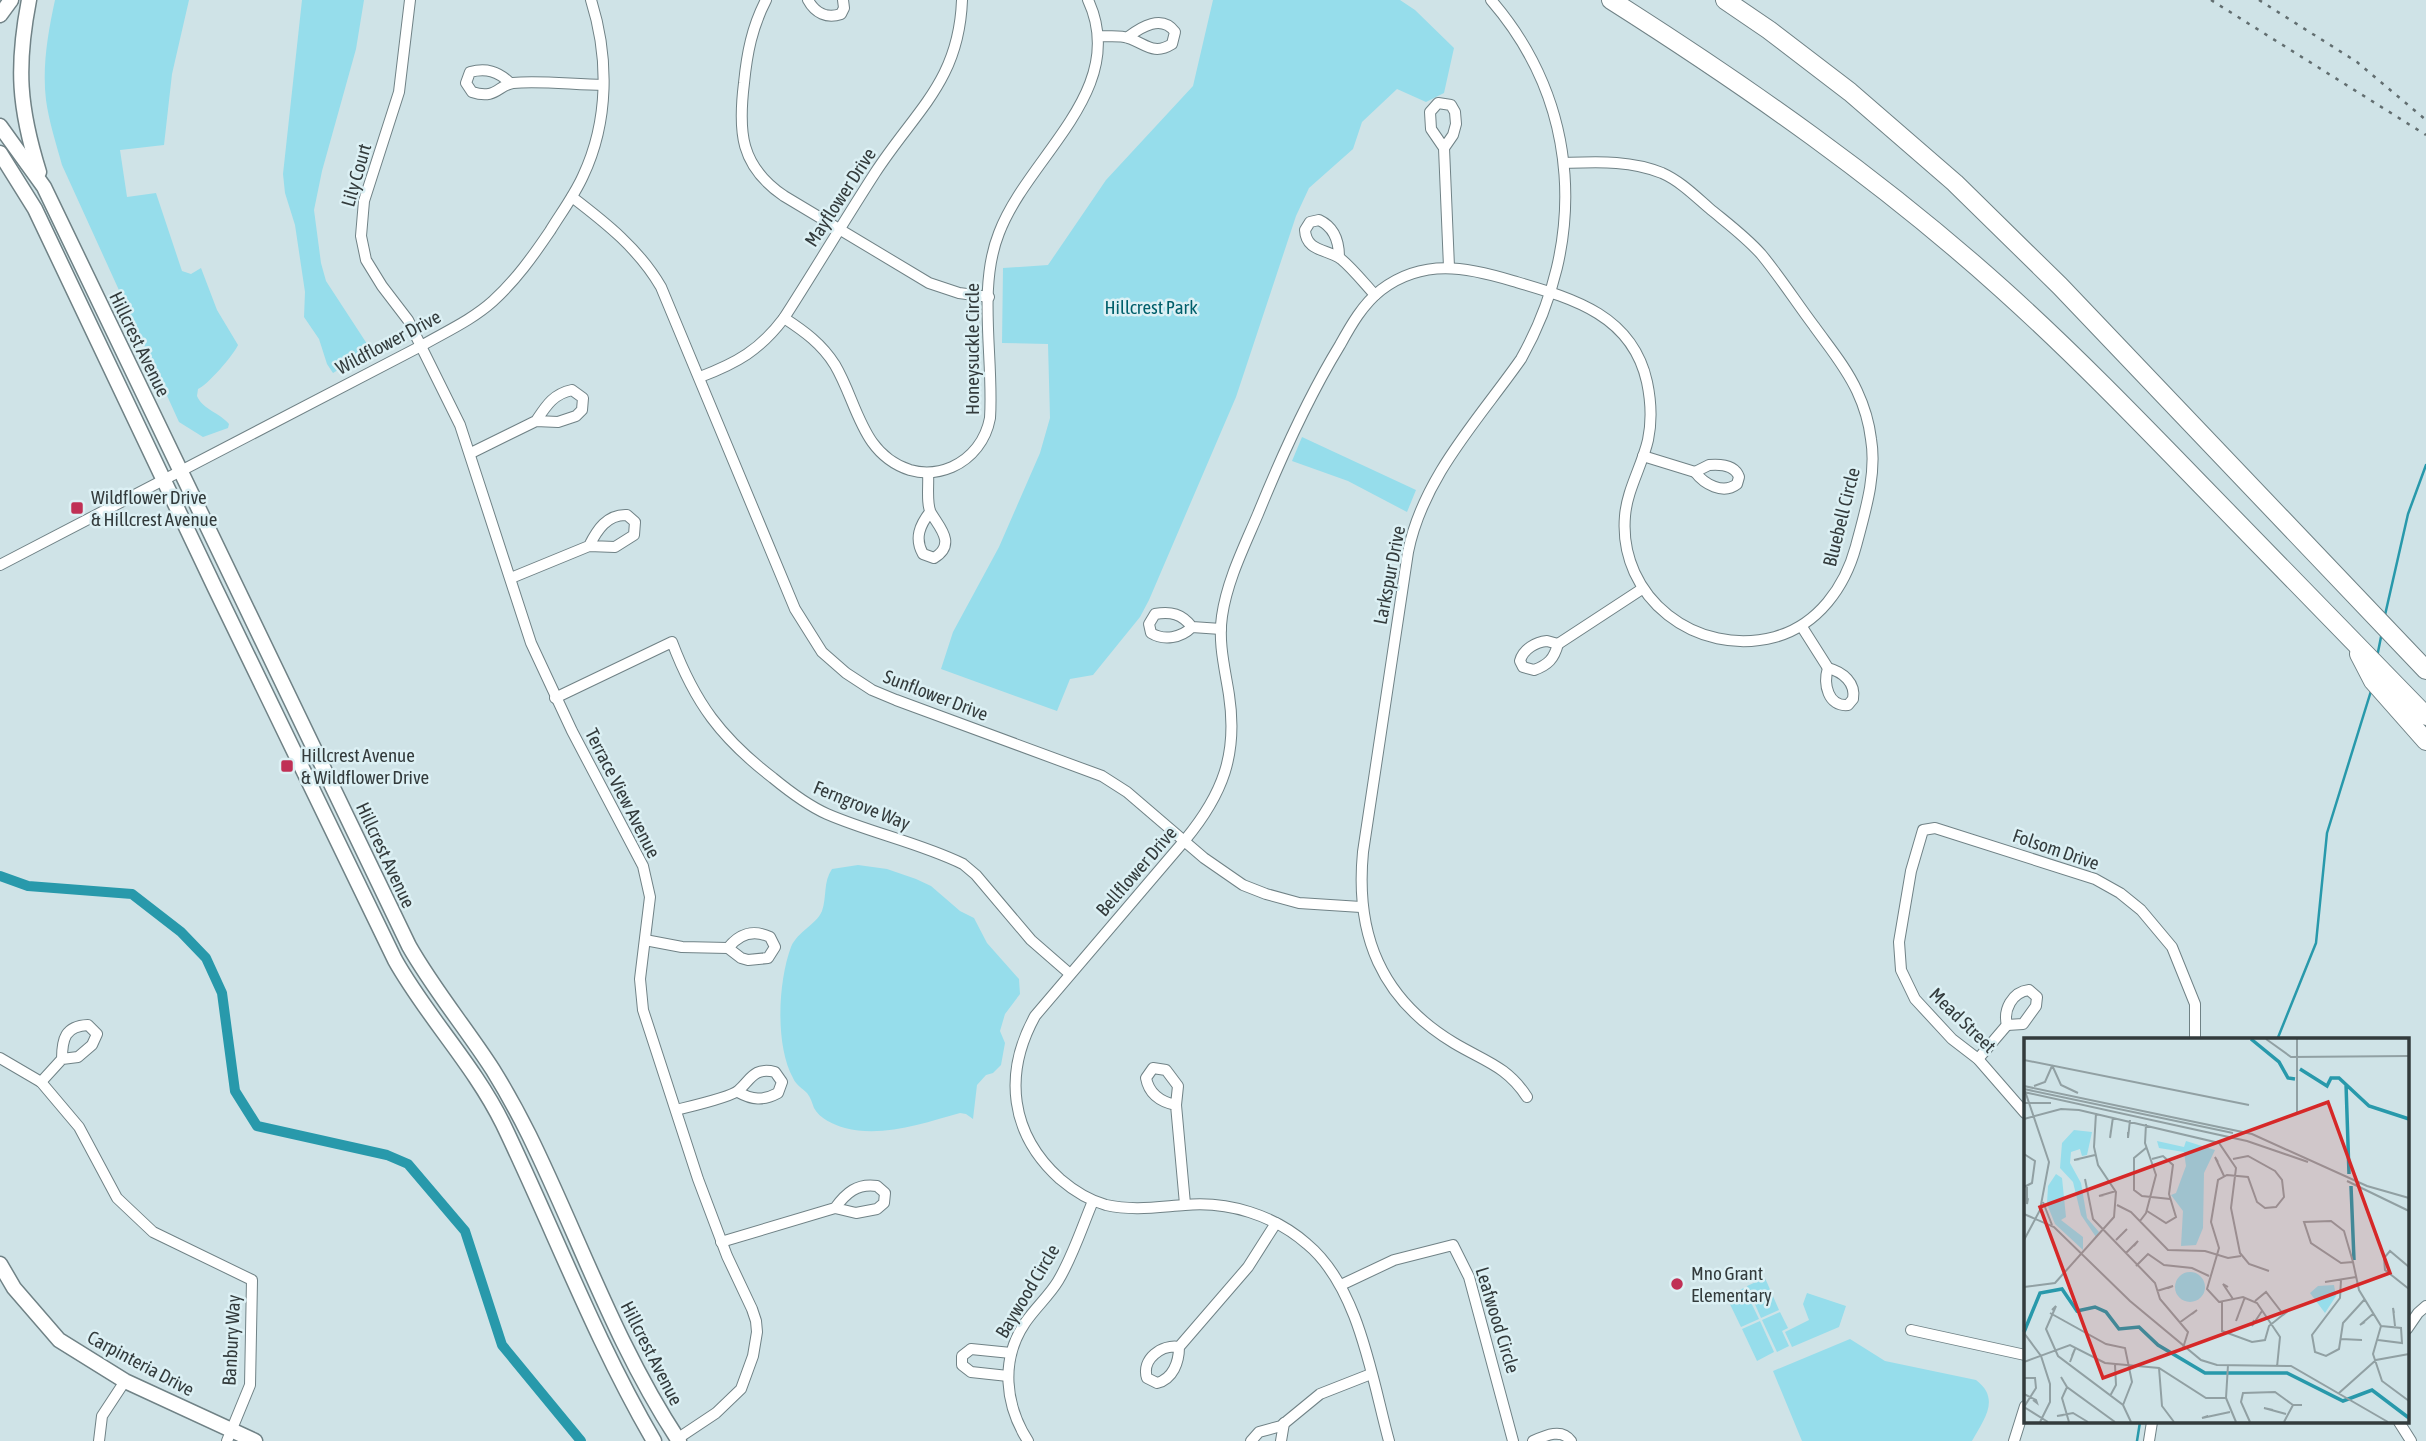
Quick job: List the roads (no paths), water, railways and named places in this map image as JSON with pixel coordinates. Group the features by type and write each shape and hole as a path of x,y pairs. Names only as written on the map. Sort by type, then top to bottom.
{"highway":[{"path":"1611,0 1720,71 1827,146 1991,279 2104,385 2426,716"},
{"path":"1725,0 1850,92 1984,210 2211,443 2426,670"},
{"path":"2351,638 2372,681 2426,741"}],"main road":[{"path":"0,15 11,0"},
{"path":"29,0 23,30 23,113 44,187"},
{"name":"Hillcrest Avenue","path":"0,126 44,187 418,962 508,1096 529,1135 622,1341 649,1394 678,1440"},
{"name":"Hillcrest Avenue","path":"0,153 35,209 408,983 476,1078 502,1122 621,1384 654,1441"},
{"path":"318,801 334,808 346,830 365,854"},
{"name":"Carpinteria Drive","path":"0,1265 14,1288 59,1340 125,1381 228,1435 255,1441"}],"street":[{"name":"Lily Court","path":"410,0 399,92 368,185 362,213 361,236 369,268 408,320 421,346"},
{"name":"Wildflower Drive","path":"0,565 421,346 474,316 506,288 530,260 572,197 588,165 598,134 603,85 601,37 591,0"},
{"path":"766,0 756,19 747,52 741,110 742,140 754,167 770,186 937,287 989,297"},
{"path":"808,0 817,11 830,16 841,14 844,8 843,0"},
{"name":"Mayflower Drive","path":"700,377 739,361 765,341 784,318 881,164 939,86 959,34 962,0"},
{"name":"Honeysuckle Circle","path":"928,473 964,460 977,447 988,427 990,266 999,233 1014,203 1084,96 1097,65 1099,36 1088,0"},
{"name":"Larkspur Drive","path":"1491,0 1517,35 1538,72 1559,130 1564,163 1563,243 1552,293 1521,359 1439,475 1423,506 1411,539 1363,852 1362,907 1367,936 1376,958 1385,976 1404,1001 1438,1033 1507,1072 1527,1097"},
{"path":"1099,36 1128,37"},
{"path":"510,83 603,85"},
{"path":"1444,148 1449,267"},
{"name":"Bluebell Circle","path":"1552,293 1583,304 1605,317 1636,350 1645,374 1651,404 1648,439 1625,512 1627,551 1642,589 1670,618 1714,639 1755,642 1802,626 1831,599 1841,584 1850,566 1860,530 1874,458 1868,422 1854,384 1845,368 1759,253 1685,187 1661,173 1639,166 1602,162 1564,163"},
{"name":"Sunflower Drive","path":"572,197 623,239 661,287 795,609 816,644 834,663 858,681 896,701 1102,776 1127,792 1225,874 1254,890 1298,903 1362,907"},
{"path":"1339,257 1375,295"},
{"name":"Bellflower Drive","path":"1389,1441 1353,1313 1341,1285 1315,1251 1294,1233 1276,1223 1227,1206 1185,1205 1147,1209 1093,1201 1064,1182 1040,1158 1023,1126 1016,1098 1017,1063 1021,1045 1035,1016 1185,840 1205,815 1220,789 1229,757 1232,717 1221,649 1221,629 1232,578 1297,421 1359,313 1375,295 1406,277 1422,271 1449,267 1476,270 1552,293"},
{"path":"784,318 813,339 830,358 865,431 881,454 896,465 928,473 930,512"},
{"name":"Terrace View Avenue","path":"421,346 471,453 530,641 555,698 643,866 650,897 640,979 643,1009 721,1242 752,1309 757,1332 745,1381 735,1396 716,1413 678,1440"},
{"path":"471,453 536,421 558,422 576,416 582,410 583,398 572,390 560,394 548,402 536,421"},
{"path":"1643,456 1695,472"},
{"path":"511,578 589,546 610,547 624,542 634,535 635,522 626,515 612,518 600,527 589,546"},
{"path":"1558,644 1642,589"},
{"path":"1802,626 1828,668"},
{"path":"1192,627 1221,629"},
{"name":"Ferngrove Way","path":"555,698 672,642 707,714 723,734 757,766 800,799 822,811 963,864 976,875 1031,940 1070,974"},
{"name":"Folsom Drive","path":"1935,828 2095,879 2120,893 2141,911 2172,947 2195,1004 2195,1038"},
{"name":"Mead Street","path":"1935,828 1923,830 1910,871 1899,942 1901,971 1915,999 1952,1039 1978,1059 2024,1112"},
{"path":"645,940 681,947 728,948"},
{"path":"1978,1059 2007,1025"},
{"path":"0,1058 41,1082 62,1059"},
{"name":"Banbury Way","path":"41,1082 79,1127 117,1198 153,1232 252,1280 250,1385 228,1435"},
{"path":"676,1110 738,1092"},
{"path":"1176,1105 1185,1205"},
{"path":"721,1242 835,1208 856,1213 869,1212 884,1203 885,1193 877,1186 863,1186 850,1191 835,1208"},
{"name":"Baywood Circle","path":"1028,1441 1012,1409 1008,1376 1011,1353 1026,1322 1058,1281 1093,1201"},
{"path":"1179,1347 1248,1267 1276,1223"},
{"name":"Leafwood Circle","path":"1341,1285 1395,1259 1453,1245 1469,1278 1513,1441"},
{"path":"2408,1328 2426,1306"},
{"path":"1911,1331 2024,1355"},
{"path":"1008,1376 967,1370 962,1366 962,1356 967,1350 974,1349 1011,1353"},
{"path":"1251,1441 1259,1432 1277,1428 1320,1394 1371,1374"},
{"path":"99,1441 102,1416 125,1381"},
{"path":"2014,1441 2024,1409"},
{"path":"1281,1441 1284,1423"},
{"path":"2400,1424 2411,1441"},
{"path":"1533,1441 1556,1433 1564,1434 1571,1441"}],"waterway":[{"path":"2385,615 2408,514 2426,465"},
{"path":"2377,657 2382,632"},
{"path":"2278,1038 2316,943 2327,833 2371,691"},
{"path":"0,876 28,886 132,894 181,932 206,958 222,993 235,1091 257,1126 387,1155 408,1164 465,1231 502,1345 581,1441"},
{"path":"2137,1441 2140,1424"}],"railway":[{"path":"2211,0 2426,135"},
{"path":"2259,0 2357,62 2426,120"}],"place":[{"name":"Wildflower Drive & Hillcrest Avenue","path":"77,508"},
{"name":"Hillcrest Avenue & Wildflower Drive","path":"287,766"},
{"name":"Mno Grant Elementary","path":"1677,1284"}],"park label":[{"name":"Hillcrest Park","path":"1151,307"}]}
